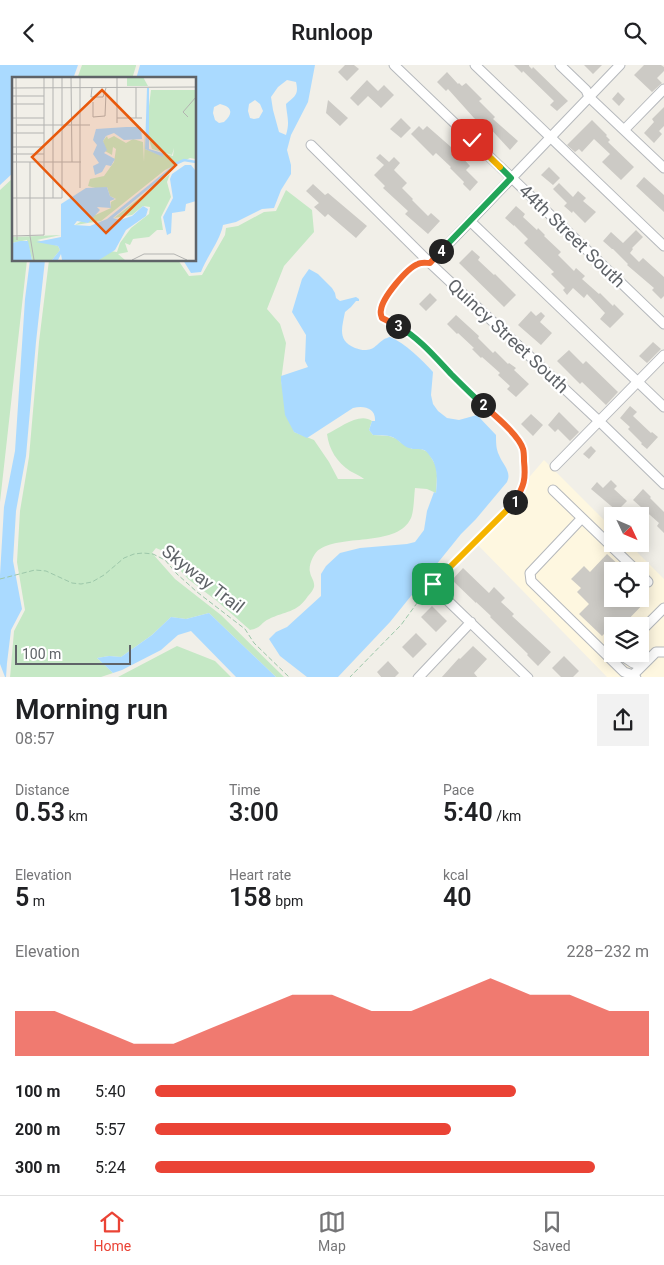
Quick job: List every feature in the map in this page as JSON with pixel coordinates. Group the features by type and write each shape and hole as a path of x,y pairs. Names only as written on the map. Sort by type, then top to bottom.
{"street":[{"name":"44th Street South","path":"394,65 664,324"},
{"path":"475,65 664,246"},
{"path":"560,65 586,90 589,97 662,162"},
{"path":"430,263 620,65"},
{"path":"624,130 664,89"},
{"name":"Quincy Street South","path":"311,145 430,263 664,484"},
{"path":"470,221 664,407"},
{"path":"555,465 664,355"},
{"path":"553,490 628,562"},
{"path":"582,518 530,573 531,581 624,672 634,676 656,652 664,652"},
{"path":"446,599 528,677"},
{"path":"649,623 664,608"},
{"path":"418,677 470,622"},
{"path":"632,662 642,666"}],"path":[{"path":"349,677 401,625 433,584 514,503 522,488 525,476 523,449 511,432 409,333 382,318 380,311 382,304 395,284 405,273 419,263 430,263"},
{"name":"Skyway Trail","path":"0,579 35,570 46,571 72,583 82,584 104,575 124,558 134,554 153,554 165,560 197,592 245,629 254,643 290,677"}],"shaded area":[{"path":"544,460 604,520 604,553 638,553 647,562 604,562 604,607 649,607 649,564 664,579 664,677 607,677 474,541"}],"green space":[{"path":"82,65 136,65 133,77 78,77"},
{"path":"12,179 12,261 27,261 0,502 0,190"},
{"path":"286,190 312,210 314,232 284,266 267,309 280,324 286,343 281,381 294,432 314,440 338,479 364,479 341,464 332,450 327,434 361,418 372,421 369,430 373,435 389,436 412,449 421,449 428,452 436,466 436,493 427,489 415,488 411,518 404,527 395,533 383,537 343,542 320,549 314,556 310,566 314,587 304,602 295,609 269,619 257,628 250,630 188,579 163,551 156,548 152,553 175,579 221,615 284,677 276,677 209,613 186,619 171,617 152,635 121,657 97,658 113,673 101,677 10,677 14,631 25,610 17,562 20,511 29,457 39,342 49,261 179,261 189,276 202,275 225,235 226,228 238,226 264,212 276,211"},
{"path":"177,646 215,661 231,677 118,677"}],"water":[{"path":"0,65 78,65 74,77 12,77 12,174 0,185"},
{"path":"140,65 315,65 308,102 291,135 287,150 291,174 281,190 274,208 262,209 236,222 223,225 201,272 191,273 184,261 196,261 196,77 137,77","holes":["287,80 296,82 297,93 286,104 288,123 286,135 279,132 271,97 278,87","255,100 260,104 263,111 259,118 254,119 250,118 248,111 249,104","220,104 227,107 230,114 224,122 219,123 215,120 213,113 214,107"]},
{"path":"30,261 45,261 26,456 16,511 13,561 22,609 11,630 5,677 0,664 0,575 4,507 15,451 25,299"},
{"path":"309,269 318,274 332,288 336,298 340,301 356,297 359,299 345,312 342,333 345,341 355,348 367,350 390,337 419,357 433,372 431,395 433,404 438,411 447,418 459,420 477,415 496,435 497,450 508,475 507,482 461,534 390,622 338,677 307,677 280,656 269,639 276,632 287,627 321,596 321,574 326,566 340,553 360,548 415,542 424,530 427,511 434,492 436,493 437,475 434,463 422,449 407,447 391,436 373,435 369,430 372,421 375,421 374,413 365,407 353,408 307,438 294,432 285,415 281,376 308,367 305,361 306,335 292,312 302,279"},
{"path":"209,613 276,677 236,677 191,631 178,635 161,650 113,673 97,658 121,657 152,635 171,617 186,619"}],"building":[{"path":"345,65 354,65 359,69 347,81 338,72"},
{"path":"514,65 529,65 532,69 533,67 568,101 557,111 550,105 554,101 523,71 522,73"},
{"path":"584,65 602,65 593,74"},
{"path":"644,65 661,65 664,67 664,71 657,78 662,83 652,92 634,75"},
{"path":"447,72 458,84 462,86 466,83 482,99 479,101 495,117 493,119 518,141 510,150 487,125 484,127 448,89 446,91 437,82"},
{"path":"367,80 378,91 384,85 394,95 381,108 368,96 358,106 350,98"},
{"path":"618,92 625,99 619,106 612,99"},
{"path":"328,100 348,118 340,126 326,113"},
{"path":"664,107 664,126 659,131 662,134 654,143 644,133 654,122 652,119"},
{"path":"401,118 411,128 401,138 390,129"},
{"path":"592,120 607,135 610,140 608,142 634,167 621,180 602,162 610,154 594,139 582,152 579,149 575,152 567,145"},
{"path":"419,126 423,130 427,126 470,166 466,170 478,182 470,191 451,167 436,153 433,156 411,134"},
{"path":"380,154 389,162 394,157 400,163 394,170 407,183 402,188 428,216 431,213 440,221 428,234 405,214 408,211 383,188 385,186 374,175 384,165 376,158"},
{"path":"549,167 560,178 553,185 541,175"},
{"path":"644,177 664,195 664,212 636,186"},
{"path":"559,183 573,197 578,191 586,198 583,201 596,212 585,223 573,211 572,213 564,206 567,203 553,189"},
{"path":"313,184 325,195 328,193 367,226 356,238 328,214 325,217 314,207 319,203 306,191"},
{"path":"516,206 525,214 523,217 537,230 538,228 561,252 558,255 574,271 576,268 585,276 582,279 624,314 610,328 600,319 605,313 587,294 584,298 573,288 567,295 563,290 565,288 551,274 554,272 524,243 528,239 505,218"},
{"path":"636,230 643,237 632,248 630,253 639,262 643,258 664,277 664,296 661,299 652,290 654,288 603,241 611,232 623,243"},
{"path":"472,250 480,257 478,260 516,295 504,307 459,263"},
{"path":"430,293 437,300 426,311 419,304"},
{"path":"531,311 536,316 541,312 545,316 540,322 552,333 541,345 518,325"},
{"path":"456,315 479,336 478,338 493,353 495,351 508,364 516,368 514,370 529,384 516,397 507,389 510,386 498,375 500,373 481,358 472,349 474,348 447,324"},
{"path":"653,342 661,349 647,363 639,356"},
{"path":"569,350 583,364 586,361 618,392 606,405 582,382 580,384 557,361"},
{"path":"630,406 637,412 633,416 658,437 647,449 628,429 630,427 620,418"},
{"path":"559,412 579,432 570,441 558,429 555,432 548,425"},
{"path":"531,414 543,425 533,436 521,424"},
{"path":"591,446 596,451 589,459 583,454"},
{"path":"611,480 617,486 614,489 627,501 621,507 612,507 591,489 597,482 603,488"},
{"path":"643,489 651,497 664,512 664,533 657,526 659,523 649,514 649,507 641,507 633,500"},
{"path":"607,554 615,562 604,562 604,607 640,607 631,617 604,617 604,634 602,636 579,614 589,604 577,592 581,588 571,579 584,566 590,572"},
{"path":"463,568 489,593 494,587 505,598 501,602 514,614 512,616 551,652 538,666 491,616 452,580"},
{"path":"432,606 447,621 436,632 421,617"},
{"path":"416,633 427,644 413,658 402,647"},
{"path":"473,646 487,659 474,673 477,677 442,677"},
{"path":"564,656 579,671 573,677 561,677 552,668"},
{"path":"388,661 399,673 395,677 381,677 377,672"}],"route":[{"path":"433,584 514,503 522,488 525,476 523,449 506,426 409,333 382,318 380,311 382,304 395,284 405,273 419,263 430,263 511,178 472,140"}]}
